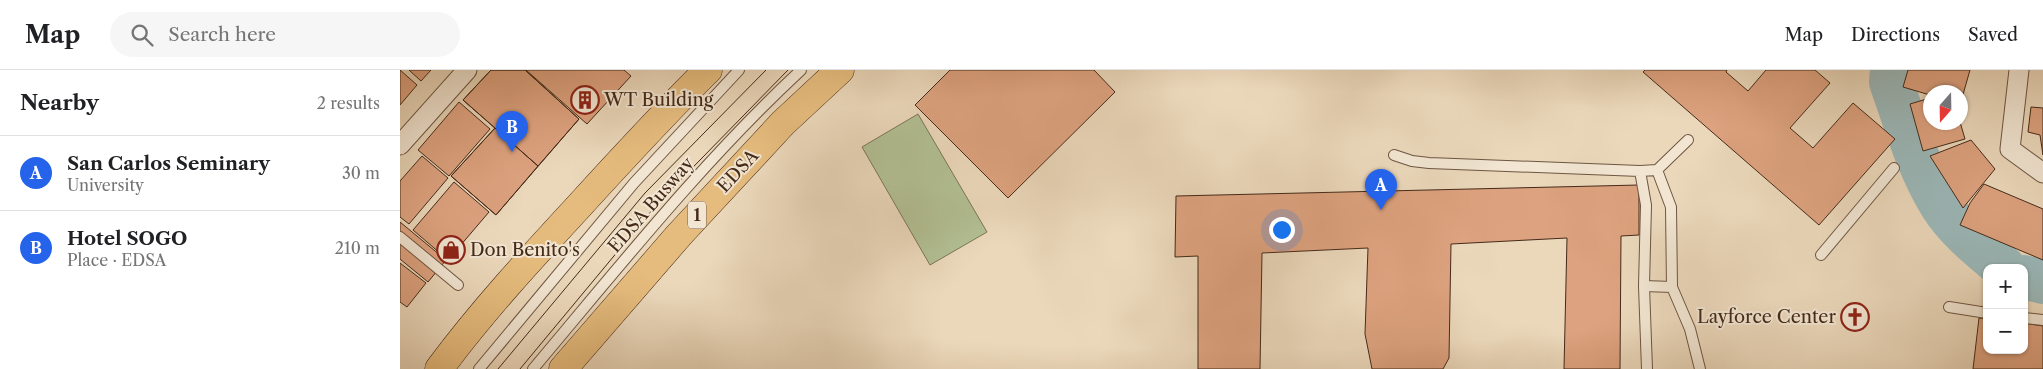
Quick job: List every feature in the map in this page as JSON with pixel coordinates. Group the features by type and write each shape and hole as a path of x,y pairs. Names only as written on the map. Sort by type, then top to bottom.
{"highway":[{"path":"439,369 525,265 708,70"},
{"name":"EDSA","path":"563,369 679,235 783,123 840,70"}],"street":[{"path":"400,146 467,70"},
{"path":"2019,70 2010,149 2043,173"}],"lane":[{"name":"EDSA Busway","path":"479,369 634,183 739,70"},
{"name":"EDSA Busway","path":"533,369 664,212 772,97 801,70"},
{"path":"1394,155 1412,161 1429,163 1640,171 1658,170 1688,140"},
{"path":"1821,255 1894,168"},
{"path":"1658,170 1671,207 1672,287 1690,328 1700,369"},
{"path":"1640,171 1646,205 1644,286 1647,369"},
{"path":"400,237 458,285"},
{"path":"1644,286 1672,287"},
{"path":"1949,307 1983,311"},
{"path":"2028,318 2043,320"}],"green space":[{"path":"918,114 987,232 930,265 862,147"}],"building":[{"path":"400,70 417,85 400,105"},
{"path":"409,70 431,70 421,81"},
{"path":"491,70 525,70 579,119 538,166 463,100"},
{"path":"491,70 525,70 579,119 496,215 451,176 495,128 463,100"},
{"name":"WT Building","path":"526,70 624,70 631,76 587,124"},
{"path":"950,70 1094,70 1115,92 1008,198 915,105"},
{"path":"1645,70 1727,70 1726,72 1748,91 1766,70 1815,70 1830,83 1790,128 1813,148 1853,103 1895,139 1819,225 1643,72"},
{"path":"1908,70 1970,70 1966,85 1923,85 1923,93 1903,87"},
{"path":"1923,100 1923,130 1962,130 1965,139 1923,151 1910,104"},
{"path":"459,102 490,129 449,176 418,150"},
{"path":"2031,107 2043,108 2043,155 2040,135 2028,132"},
{"path":"495,128 538,166 496,215 451,176"},
{"path":"1971,140 1995,169 1963,208 1930,156"},
{"path":"422,156 448,178 409,224 400,217 400,181"},
{"path":"454,182 489,212 448,260 413,230"},
{"path":"1984,184 2043,209 2043,260 1960,225 1970,203"},
{"path":"1639,185 1639,235 1621,236 1620,369 1564,369 1567,238 1451,244 1449,358 1443,369 1372,369 1365,334 1368,248 1262,253 1260,369 1198,369 1198,256 1175,257 1176,196"},
{"path":"400,222 446,260 428,282 400,259"},
{"path":"400,263 426,283 407,307 400,302"},
{"path":"1979,318 1983,318 1983,354 2028,354 2028,324 2043,326 2043,369 1973,369"}],"waterway":[{"path":"1892,70 1891,82 1913,146 1942,206 1955,224 1999,264"},
{"path":"2028,278 2043,282"}],"tram line":[{"path":"498,369 645,193 766,70"},
{"path":"520,369 658,203 788,70"}],"place":[{"name":"WT Building","path":"585,100"},
{"name":"Hotel SOGO","path":"512,152"},
{"name":"San Carlos Seminary","path":"1381,210"},
{"name":"Don Benito's","path":"451,250"},
{"name":"Layforce Center","path":"1855,317"}]}
